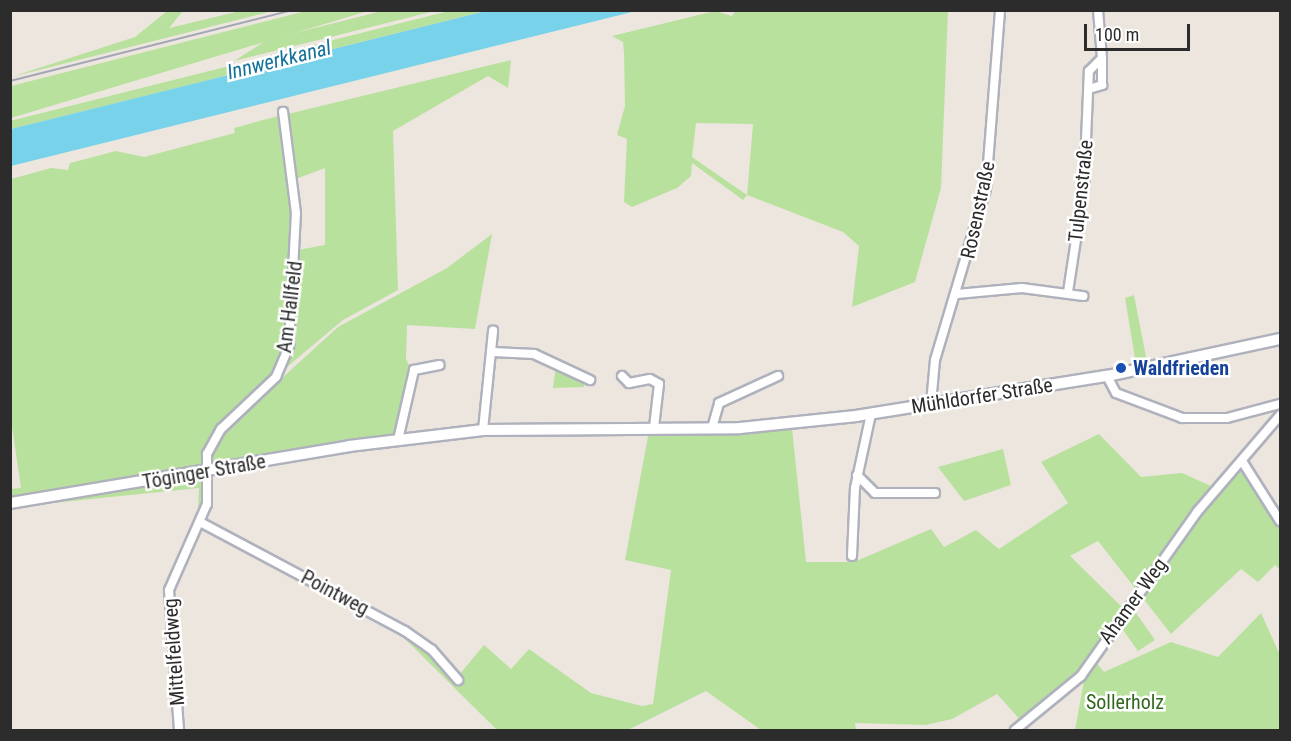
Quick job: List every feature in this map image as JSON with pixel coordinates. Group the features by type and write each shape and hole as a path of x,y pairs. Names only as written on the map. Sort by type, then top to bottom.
{"street":[{"name":"Rosenstraße","path":"931,404 935,360 957,294 988,179 1000,10"},
{"name":"Tulpenstraße","path":"1089,89 1102,85 1098,10"},
{"name":"Tulpenstraße","path":"1068,292 1084,188 1089,71 1102,61"},
{"name":"Am Hallfeld","path":"207,473 212,441 276,377 289,346 296,213 283,112"},
{"path":"957,294 1022,288 1068,292 1083,296"},
{"path":"483,430 494,331"},
{"name":"Mühldorfer Straße","path":"856,416 1107,376 1281,339"},
{"path":"493,352 534,354 590,380"},
{"path":"398,440 414,369 440,365"},
{"path":"622,376 629,384 650,379 659,384 654,427"},
{"path":"712,428 718,403 778,376"},
{"path":"1107,376 1116,393 1182,418 1227,418 1281,404"},
{"path":"852,556 857,475 870,414"},
{"name":"Ahamer Weg","path":"1015,730 1081,676 1197,512 1281,415"},
{"name":"Töginger Straße","path":"10,502 207,473 398,440 483,430 712,428 856,416"},
{"path":"1242,461 1281,521"},
{"name":"Mittelfeldweg","path":"179,730 169,590 200,522 208,497 207,473"},
{"path":"857,475 875,493 935,493"},
{"name":"Pointweg","path":"200,522 405,631 432,650 458,680"}],"green space":[{"path":"310,10 368,11 11,118 11,86"},
{"path":"736,10 948,11 941,188 915,282 852,307 859,246 843,232 747,195 743,200 692,163 691,176 677,188 632,207 624,202 627,139 617,135 625,106 624,53 623,42 612,36 715,11 732,16","holes":["696,123 753,124 747,195 692,157"]},
{"path":"167,11 183,11 169,28 240,11 273,11 11,77 135,37"},
{"path":"382,11 435,11 234,61 267,40"},
{"path":"449,11 486,11 11,129 10,121"},
{"path":"511,60 508,88 488,76 393,131 398,290 343,320 281,372 292,344 298,250 325,245 325,168 293,180 288,346 276,372 210,439 204,466 11,498 10,489 21,488 10,413 11,179 51,168 68,170 70,163 116,151 144,157 235,133 234,128 263,120"},
{"path":"492,234 475,329 407,325 406,359 411,369 395,435 208,465 215,439 338,327 447,268"},
{"path":"1134,295 1147,362 1136,364 1125,298"},
{"path":"556,364 585,376 584,387 553,388"},
{"path":"792,428 806,562 854,562 931,529 944,547 976,530 999,549 1068,503 1041,462 1099,434 1141,477 1182,473 1220,490 1244,469 1280,524 1280,570 1275,565 1258,582 1241,569 1171,634 1098,541 1070,556 1124,609 1084,670 1023,723 997,694 952,719 926,725 855,723 856,730 761,730 706,691 628,730 497,730 395,629 459,675 484,645 511,669 529,649 591,693 642,706 653,704 671,570 625,560 649,431"},
{"path":"1003,449 1011,485 964,501 938,467"},
{"path":"193,480 202,482 206,496 166,592 174,730 164,585 198,512 199,488 23,506"},
{"path":"1131,606 1155,640 1138,651 1118,623"},
{"name":"Sollerholz","path":"1261,613 1280,655 1280,730 1075,730 1084,681 1095,661 1104,672 1171,642 1218,657"}],"water":[{"path":"486,11 636,11 11,166 11,129"}],"railway":[{"path":"10,81 292,10"}],"place":[{"name":"Waldfrieden","path":"1121,368"}],"water label":[{"name":"Innwerkkanal","path":"279,60"}]}
